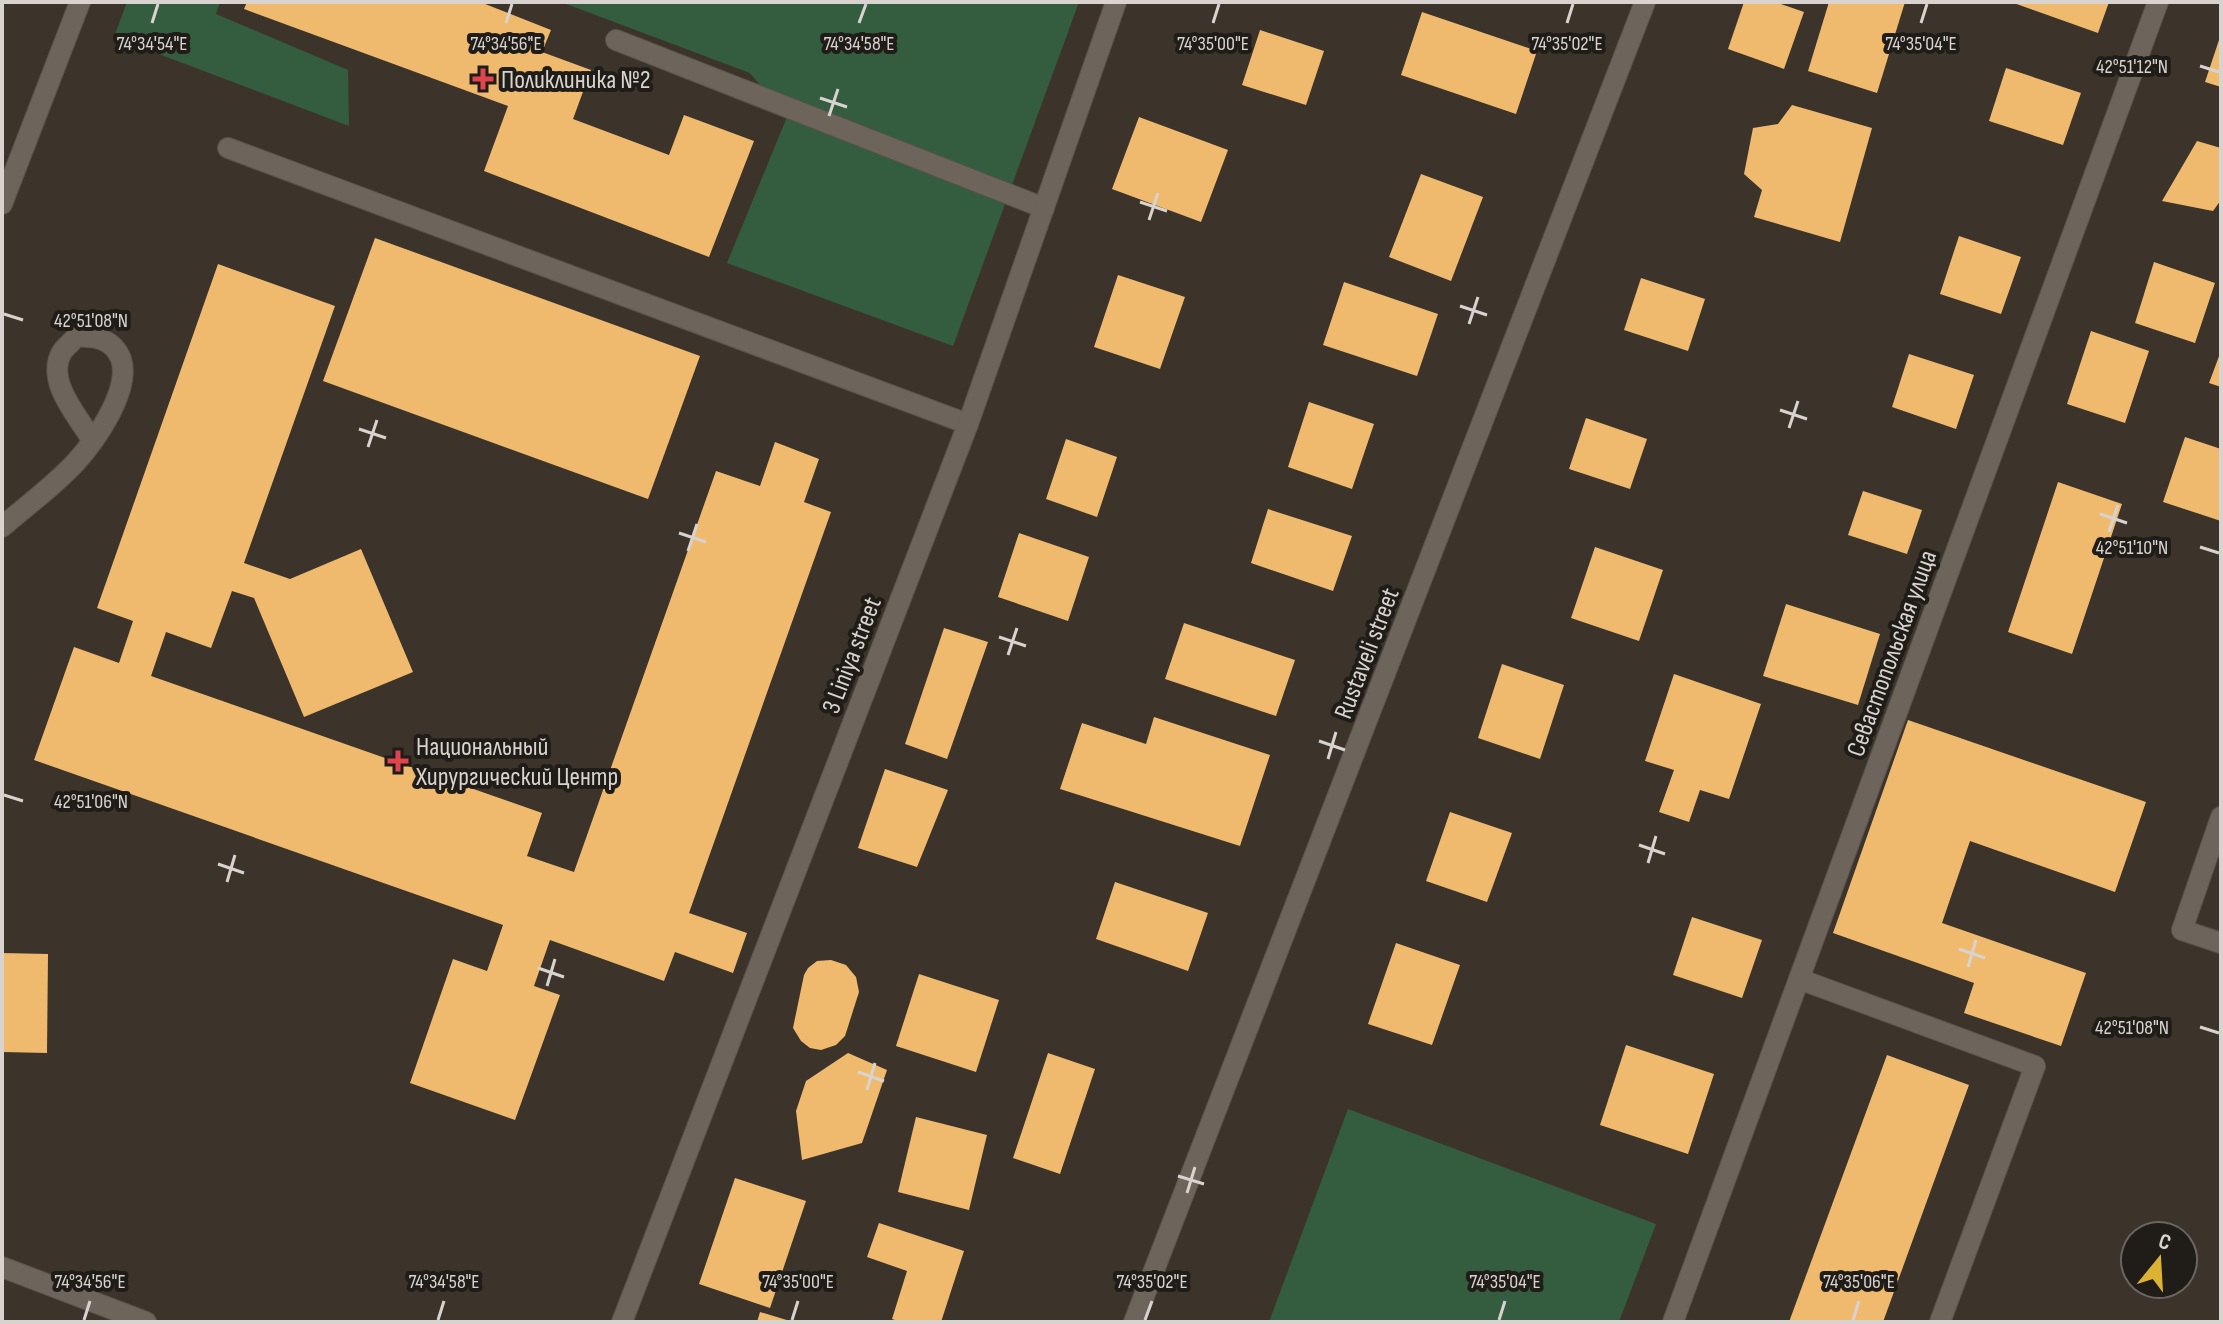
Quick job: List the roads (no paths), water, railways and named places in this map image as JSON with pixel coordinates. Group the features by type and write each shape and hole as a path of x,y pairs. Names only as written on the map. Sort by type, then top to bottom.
{"street":[{"path":"2,204 80,2"},
{"name":"3 Liniya street","path":"622,1322 968,424 1116,2"},
{"name":"Rustaveli street","path":"1134,1322 1645,2"},
{"name":"Севастопольская улица","path":"1673,1322 2158,2"},
{"path":"616,40 1044,208"},
{"path":"228,148 968,424"},
{"path":"2,527 75,463 92,440 116,402 124,370 117,349 97,336 76,337 62,352 57,372 63,394 92,440"},
{"path":"2221,817 2182,930 2221,943"},
{"path":"1799,979 2035,1066 1940,1322"},
{"path":"2,1267 118,1317 146,1322"}],"place":[{"name":"Поликлиника №2","path":"483,79"},
{"name":"Национальный Хирургический Центр","path":"398,761"}]}
